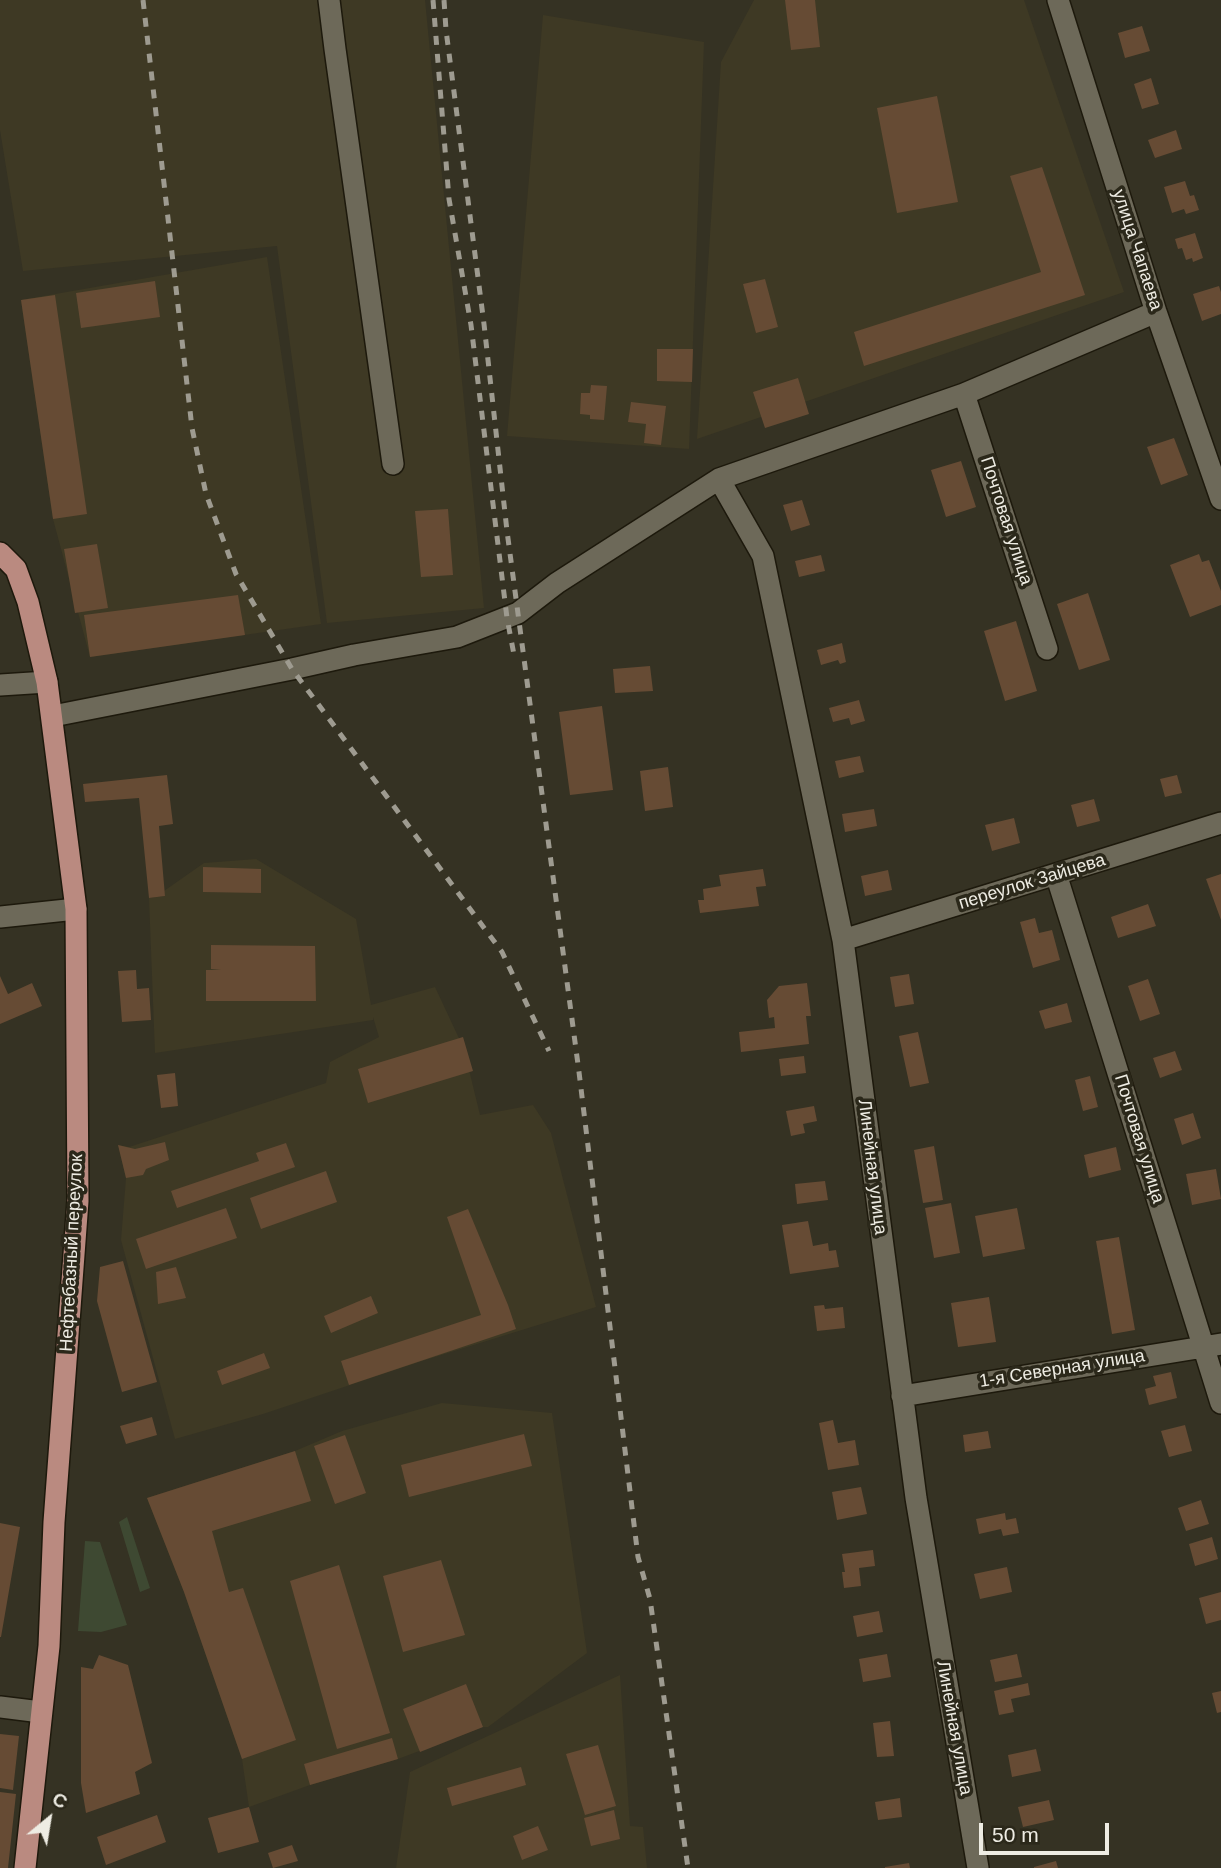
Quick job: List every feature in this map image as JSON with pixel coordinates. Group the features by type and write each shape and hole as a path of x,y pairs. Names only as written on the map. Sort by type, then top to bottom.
{"main road":[{"name":"Нефтебазный переулок","path":"4,556 16,569 28,602 47,682 76,909 78,1201 55,1509 49,1646 25,1868"}],"street":[{"path":"330,0 393,464"},
{"name":"улица Чапаева","path":"1058,0 1156,312 1221,499"},
{"path":"53,716 354,655 457,637 518,613 557,583 719,479 964,394 1156,312"},
{"name":"Почтовая улица","path":"964,394 1047,649"},
{"name":"Линейная улица","path":"719,479 763,556 843,940 916,1498 978,1868"},
{"path":"0,685 47,682"},
{"name":"переулок Зайцева","path":"843,940 1221,823"},
{"name":"Почтовая улица","path":"1056,874 1213,1345 1221,1403"},
{"path":"0,917 76,909"},
{"name":"1-я Северная улица","path":"902,1396 1213,1345"},
{"path":"0,1707 41,1712"}],"shaded area":[{"path":"0,0 425,0 484,608 327,623 277,246 23,271 0,130"},
{"path":"754,0 1024,0 1124,292 697,439 721,62"},
{"path":"543,15 704,42 689,449 507,436"},
{"path":"267,257 321,624 90,657 53,519 21,300"},
{"path":"256,859 356,919 371,1005 435,987 464,1049 480,1115 533,1105 551,1133 596,1307 263,1414 175,1439 121,1240 126,1178 118,1145 129,1147 326,1083 330,1062 379,1037 373,1017 373,1020 155,1053 149,898 165,896 164,891 204,863"},
{"path":"442,1403 552,1413 587,1653 488,1727 249,1807 242,1759 184,1592 147,1498 295,1451 342,1431"},
{"path":"620,1675 630,1826 643,1827 647,1868 396,1868 410,1772"}],"green space":[{"path":"127,1517 150,1588 140,1592 119,1522"},
{"path":"85,1541 100,1542 127,1625 101,1632 78,1631"}],"building":[{"path":"785,0 815,0 820,47 791,50"},
{"path":"1142,26 1150,51 1125,58 1118,33"},
{"path":"1151,78 1159,104 1142,109 1134,84"},
{"path":"937,96 958,202 897,213 877,108"},
{"path":"1176,130 1182,149 1155,158 1148,140"},
{"path":"1042,167 1085,295 864,366 854,332 1041,272 1010,176"},
{"path":"1185,181 1199,210 1186,214 1184,209 1172,213 1164,187"},
{"path":"1195,233 1203,258 1193,262 1192,258 1186,260 1175,239"},
{"path":"765,279 778,327 756,333 743,284"},
{"path":"155,281 160,317 81,328 76,293"},
{"path":"1219,286 1221,314 1202,321 1193,294"},
{"path":"55,295 87,514 53,519 21,300"},
{"path":"657,349 693,349 692,382 657,381"},
{"path":"798,378 809,414 765,428 753,392"},
{"path":"591,385 607,386 604,420 590,419 590,415 580,414 581,393 590,393"},
{"path":"631,402 666,406 661,445 644,443 646,424 628,422"},
{"path":"1174,438 1188,475 1161,485 1147,447"},
{"path":"961,461 976,507 946,517 931,470"},
{"path":"802,500 810,525 791,531 783,505"},
{"path":"448,509 453,575 421,577 415,511"},
{"path":"97,544 108,608 75,613 64,549"},
{"path":"1199,554 1202,562 1209,560 1221,591 1221,605 1190,617 1170,565"},
{"path":"821,555 825,571 799,577 795,561"},
{"path":"1088,593 1110,660 1079,670 1057,604"},
{"path":"238,595 245,635 90,657 84,615"},
{"path":"1016,621 1037,691 1005,701 984,631"},
{"path":"842,643 846,662 840,664 838,660 821,665 817,650"},
{"path":"650,666 653,691 615,693 613,669"},
{"path":"859,700 865,721 851,725 849,718 833,722 829,708"},
{"path":"602,706 613,790 570,795 559,712"},
{"path":"860,756 864,772 839,778 835,761"},
{"path":"668,767 673,807 645,811 640,771"},
{"path":"167,775 173,824 159,826 165,896 149,898 139,798 85,802 83,784"},
{"path":"1177,775 1182,793 1165,797 1160,779"},
{"path":"1094,799 1100,821 1077,827 1071,805"},
{"path":"874,809 877,826 845,832 842,814"},
{"path":"1014,818 1020,843 992,851 985,825"},
{"path":"203,867 261,869 261,893 203,892"},
{"path":"763,869 766,886 756,887 759,906 700,913 698,900 704,900 703,889 721,886 719,875"},
{"path":"888,870 892,890 865,896 861,876"},
{"path":"1221,874 1221,920 1206,879"},
{"path":"1148,904 1156,926 1118,938 1111,917"},
{"path":"1035,918 1039,933 1052,930 1060,960 1033,968 1020,922"},
{"path":"211,945 315,946 316,1001 206,1001 206,970 221,970 211,969"},
{"path":"136,970 137,989 149,988 151,1020 122,1022 118,971"},
{"path":"909,974 914,1004 895,1007 890,977"},
{"path":"0,976 8,994 32,983 42,1006 0,1024"},
{"path":"1148,979 1160,1014 1140,1021 1128,986"},
{"path":"807,983 811,1016 806,1016 809,1044 741,1052 739,1032 775,1028 774,1017 769,1018 767,1000 779,986"},
{"path":"1067,1003 1072,1022 1045,1029 1039,1011"},
{"path":"918,1032 929,1083 910,1087 899,1036"},
{"path":"463,1037 473,1071 368,1103 358,1069"},
{"path":"1175,1051 1182,1070 1160,1078 1153,1058"},
{"path":"804,1056 806,1073 781,1076 779,1059"},
{"path":"175,1073 178,1106 161,1108 157,1075"},
{"path":"1090,1076 1098,1107 1083,1111 1075,1080"},
{"path":"814,1106 817,1121 803,1124 805,1133 791,1136 786,1111"},
{"path":"1193,1113 1201,1138 1182,1145 1174,1119"},
{"path":"165,1142 169,1160 146,1169 143,1175 126,1178 118,1145 135,1149"},
{"path":"286,1143 295,1167 177,1208 171,1191 259,1161 256,1153"},
{"path":"934,1146 943,1200 923,1203 914,1150"},
{"path":"1116,1147 1121,1170 1089,1178 1084,1155"},
{"path":"1216,1169 1221,1199 1192,1205 1186,1174"},
{"path":"326,1171 337,1202 261,1229 250,1198"},
{"path":"825,1181 828,1200 797,1204 795,1184"},
{"path":"951,1203 960,1253 934,1258 925,1208"},
{"path":"226,1208 237,1238 146,1269 136,1239"},
{"path":"1017,1208 1025,1249 983,1257 975,1216"},
{"path":"468,1209 516,1329 349,1385 341,1361 481,1315 447,1217"},
{"path":"808,1221 813,1246 828,1243 829,1251 836,1250 839,1267 790,1274 782,1225"},
{"path":"1119,1237 1135,1330 1112,1334 1096,1241"},
{"path":"123,1261 157,1382 122,1392 97,1301 100,1267"},
{"path":"176,1267 186,1298 158,1304 156,1272"},
{"path":"371,1296 378,1313 331,1333 324,1316"},
{"path":"989,1297 996,1342 958,1347 951,1303"},
{"path":"824,1305 825,1309 843,1307 845,1328 817,1331 814,1306"},
{"path":"264,1353 270,1368 222,1385 217,1371"},
{"path":"1171,1372 1177,1398 1149,1405 1145,1389 1156,1386 1153,1376"},
{"path":"152,1417 157,1435 126,1444 120,1426"},
{"path":"833,1420 838,1443 855,1440 859,1465 828,1470 819,1423"},
{"path":"1185,1425 1192,1451 1169,1457 1161,1431"},
{"path":"988,1431 991,1448 965,1452 963,1435"},
{"path":"524,1434 532,1466 409,1497 401,1465"},
{"path":"345,1435 366,1493 335,1504 314,1446"},
{"path":"295,1451 311,1501 212,1531 229,1592 243,1588 296,1740 242,1759 184,1592 147,1498"},
{"path":"861,1487 867,1514 837,1520 832,1492"},
{"path":"1201,1500 1209,1524 1186,1531 1178,1508"},
{"path":"1005,1513 1006,1520 1016,1518 1019,1533 1003,1536 1001,1529 979,1534 976,1519"},
{"path":"0,1523 20,1527 1,1637 0,1637"},
{"path":"1212,1537 1218,1559 1195,1566 1189,1544"},
{"path":"873,1550 875,1566 859,1568 861,1586 844,1588 842,1554"},
{"path":"441,1560 465,1635 403,1652 383,1576"},
{"path":"339,1565 390,1733 337,1749 290,1581"},
{"path":"1007,1567 1012,1592 980,1599 974,1574"},
{"path":"1221,1592 1221,1620 1206,1624 1199,1598"},
{"path":"879,1611 883,1632 857,1637 853,1616"},
{"path":"887,1654 891,1677 863,1682 859,1659"},
{"path":"1017,1654 1022,1677 995,1682 990,1660"},
{"path":"99,1655 128,1665 152,1763 135,1772 140,1794 86,1813 81,1783 81,1667 93,1669"},
{"path":"1028,1683 1030,1695 1011,1699 1014,1712 999,1715 994,1691"},
{"path":"466,1684 483,1727 420,1752 403,1709"},
{"path":"1221,1691 1221,1712 1217,1713 1212,1693"},
{"path":"890,1721 894,1756 877,1757 873,1723"},
{"path":"0,1734 19,1736 13,1790 0,1788"},
{"path":"392,1738 398,1759 310,1785 304,1764"},
{"path":"598,1745 616,1806 585,1815 566,1754"},
{"path":"1036,1749 1041,1771 1012,1777 1008,1755"},
{"path":"521,1767 526,1785 452,1806 447,1788"},
{"path":"0,1792 16,1794 8,1868 0,1868"},
{"path":"900,1798 902,1817 878,1820 875,1802"},
{"path":"1049,1800 1054,1820 1023,1827 1018,1807"},
{"path":"249,1807 259,1842 218,1853 208,1818"},
{"path":"614,1810 620,1839 591,1846 584,1818"},
{"path":"157,1815 166,1842 106,1865 97,1837"},
{"path":"538,1826 548,1850 522,1860 513,1836"},
{"path":"292,1845 298,1861 273,1868 268,1853"},
{"path":"1056,1861 1058,1868 1034,1868 1034,1867"},
{"path":"909,1863 910,1868 885,1868 885,1867"}],"railway":[{"path":"143,0 192,428 206,494 236,574 292,669 502,952 549,1051"},
{"path":"433,0 449,199 471,325 507,618 515,660"},
{"path":"444,0 507,531 579,1072 638,1557 650,1599 688,1868"}]}
